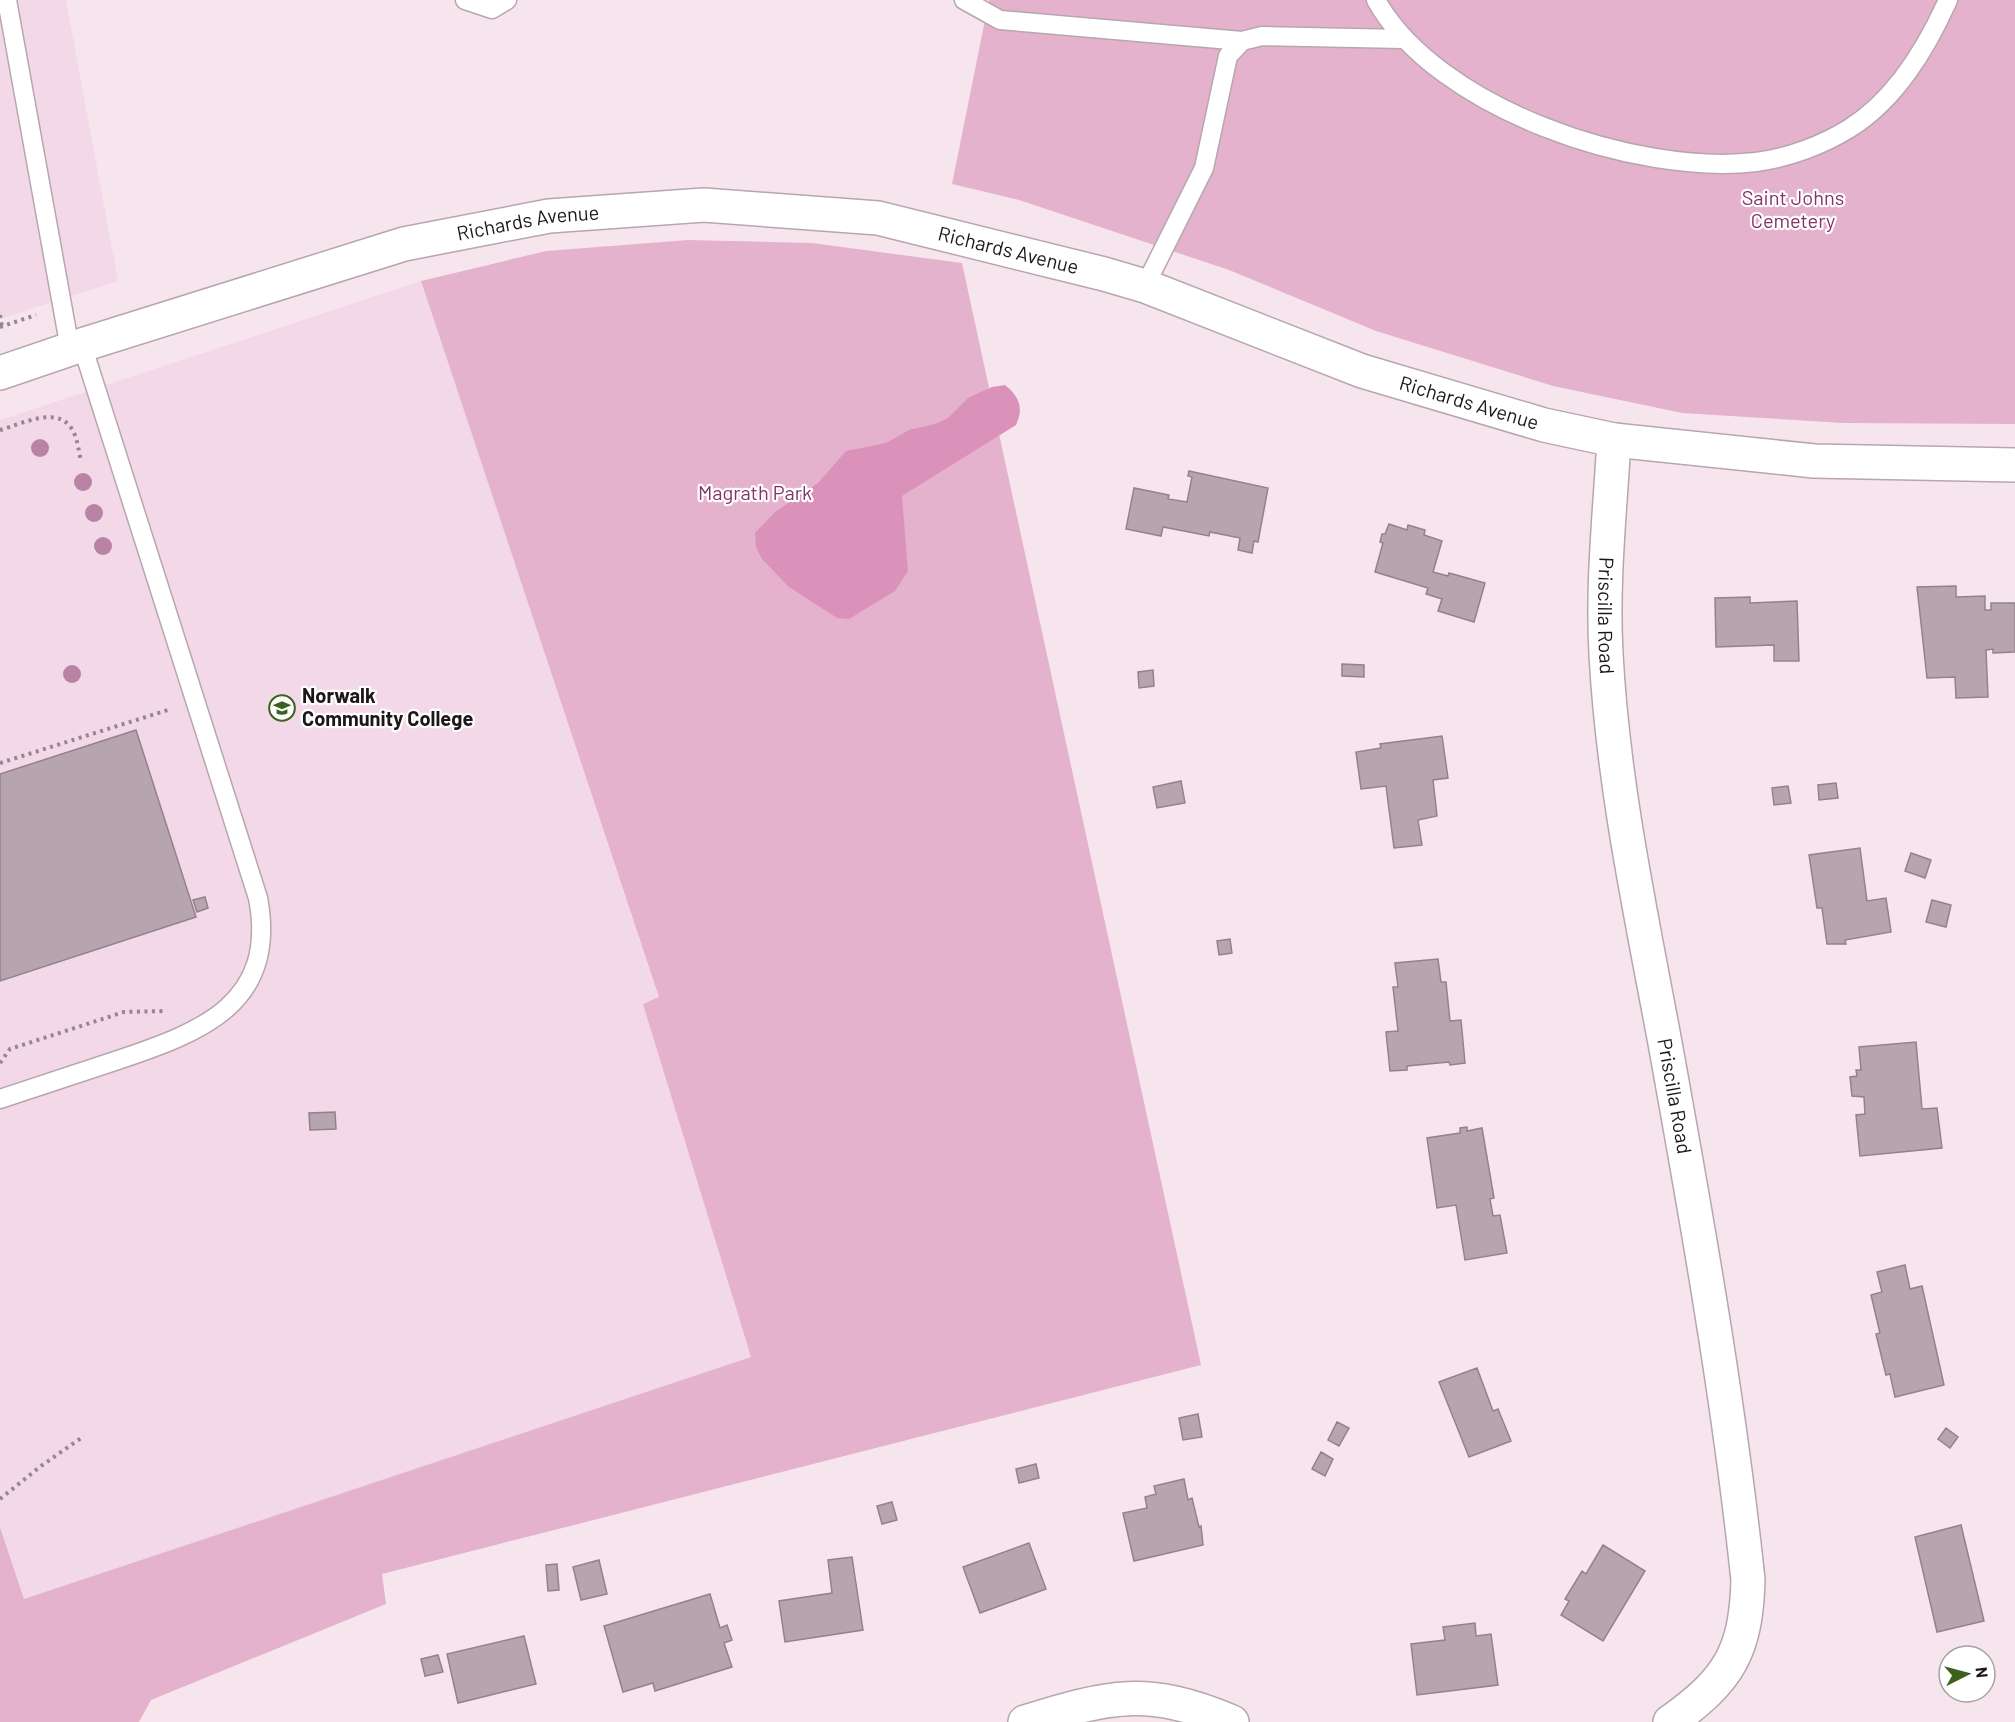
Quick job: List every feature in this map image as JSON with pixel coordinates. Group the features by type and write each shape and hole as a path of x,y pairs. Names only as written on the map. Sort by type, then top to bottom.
{"street":[{"name":"Richards Avenue","path":"0,373 404,244 549,216 705,206 878,218 1145,286 1362,371 1544,425 1614,440 1814,461 2015,465"},
{"name":"Priscilla Road","path":"1614,440 1605,584 1606,653 1612,729 1625,825 1699,1239 1748,1580 1744,1629 1738,1649 1713,1687 1670,1722"},
{"path":"1024,1722 1104,1700 1130,1697 1185,1706 1232,1722"}],"lane":[{"path":"0,1099 164,1045 210,1022 236,1000 254,973 262,942 258,898 61,307 7,0"},
{"path":"465,0 492,9 507,0"},
{"path":"964,0 1000,20 1242,41 1262,36 1403,39"},
{"path":"1376,0 1403,39 1461,85 1545,128 1578,139 1666,160 1710,164 1758,162 1800,151 1848,129 1867,117 1907,74 1927,42 1948,0"},
{"path":"1145,286 1197,187 1214,133 1224,68 1228,56 1242,41"}],"path":[{"path":"0,315 1,327 61,307"},
{"path":"0,430 45,416 61,419 73,431 81,462"},
{"path":"0,763 168,710 171,721"},
{"path":"0,1063 10,1049 124,1012 176,1011"},
{"path":"0,1499 41,1466 84,1436"}],"shaded area":[{"path":"0,0 66,0 118,281 0,319"},
{"name":"Norwalk Community College","path":"421,281 660,997 644,1005 751,1357 24,1599 0,1527 0,420"},
{"path":"1005,385 1019,403 1020,413 1016,425 902,496 908,571 895,591 849,619 837,618 789,587 762,559 756,547 755,533 775,512 818,483 846,451 886,443 909,430 935,424 948,418 968,398 992,387"}],"green space":[{"name":"Saint Johns Cemetery","path":"989,0 2015,0 2015,424 1843,423 1682,413 1553,386 1376,331 1229,270 1019,200 952,184"},
{"name":"Magrath Park","path":"688,240 812,243 962,263 1201,1365 382,1574 386,1604 151,1700 139,1722 0,1722 0,1527 24,1599 751,1357 643,1004 659,997 421,281 546,251"}],"building":[{"path":"1189,471 1268,488 1258,542 1254,541 1252,553 1238,550 1240,538 1210,532 1209,536 1163,527 1161,536 1126,529 1134,488 1169,495 1168,499 1187,502 1192,477 1188,476"},
{"path":"1389,524 1407,530 1408,525 1425,530 1424,535 1442,541 1433,572 1448,576 1449,573 1485,583 1474,622 1438,611 1442,599 1426,594 1428,588 1375,572 1383,543 1380,542 1382,534 1385,534"},
{"path":"1956,586 1956,597 1985,596 1985,610 1991,610 1991,603 2015,603 2015,652 1993,653 1993,649 1986,650 1988,697 1956,698 1955,677 1927,678 1917,587"},
{"path":"1750,597 1750,603 1797,601 1799,661 1774,661 1774,645 1716,647 1715,598"},
{"path":"1342,664 1364,665 1364,677 1342,676"},
{"path":"1153,670 1154,686 1139,688 1138,672"},
{"path":"136,730 196,917 0,981 0,774"},
{"path":"1442,736 1448,778 1433,780 1437,816 1418,820 1422,845 1394,848 1386,786 1361,789 1356,752 1381,748 1380,744"},
{"path":"1181,781 1185,803 1157,808 1153,787"},
{"path":"1836,783 1838,798 1819,800 1818,785"},
{"path":"1788,786 1791,803 1774,805 1772,788"},
{"path":"1860,848 1867,901 1886,898 1891,932 1845,940 1846,944 1827,944 1822,908 1817,908 1809,855"},
{"path":"1911,853 1931,860 1925,878 1905,871"},
{"path":"205,897 208,908 197,912 193,900"},
{"path":"1932,900 1951,905 1946,927 1926,922"},
{"path":"1230,939 1232,953 1219,955 1217,941"},
{"path":"1438,959 1441,982 1446,982 1450,1021 1461,1020 1465,1063 1450,1065 1449,1062 1407,1066 1407,1070 1390,1071 1386,1032 1398,1031 1393,987 1398,987 1395,963"},
{"path":"1916,1042 1922,1109 1937,1108 1942,1148 1860,1156 1856,1115 1865,1114 1864,1097 1852,1096 1850,1077 1857,1076 1856,1070 1861,1070 1859,1047"},
{"path":"335,1112 336,1129 310,1130 309,1113"},
{"path":"1467,1127 1467,1131 1482,1128 1494,1198 1490,1199 1493,1216 1500,1215 1507,1253 1465,1260 1456,1205 1437,1208 1427,1138 1460,1133 1460,1128"},
{"path":"1905,1265 1910,1289 1922,1286 1944,1385 1895,1397 1890,1374 1886,1375 1876,1334 1880,1333 1871,1295 1882,1292 1877,1272"},
{"path":"1477,1368 1493,1411 1498,1409 1511,1441 1469,1457 1439,1382"},
{"path":"1198,1414 1202,1437 1183,1440 1179,1418"},
{"path":"1337,1422 1349,1428 1339,1446 1328,1440"},
{"path":"1946,1428 1958,1437 1950,1448 1938,1439"},
{"path":"1321,1452 1333,1459 1325,1476 1312,1469"},
{"path":"1036,1464 1039,1478 1019,1483 1016,1469"},
{"path":"1184,1479 1188,1500 1192,1498 1199,1527 1201,1526 1203,1545 1134,1561 1123,1513 1147,1508 1145,1497 1156,1494 1154,1486"},
{"path":"892,1502 897,1520 882,1524 877,1506"},
{"path":"1961,1525 1984,1621 1937,1632 1915,1537"},
{"path":"1029,1543 1046,1589 980,1613 963,1567"},
{"path":"1603,1545 1645,1571 1603,1641 1561,1615 1569,1601 1565,1599 1582,1571 1586,1574"},
{"path":"852,1557 863,1630 785,1642 779,1601 832,1593 828,1560"},
{"path":"599,1560 607,1594 581,1600 573,1567"},
{"path":"557,1564 559,1590 548,1591 546,1565"},
{"path":"710,1594 720,1628 727,1625 732,1640 724,1643 732,1667 655,1691 653,1683 623,1692 604,1626"},
{"path":"1475,1623 1476,1636 1491,1634 1498,1685 1417,1695 1411,1644 1445,1640 1443,1627"},
{"path":"524,1636 536,1684 458,1703 447,1654"},
{"path":"438,1655 443,1672 425,1676 421,1659"}],"place":[{"name":"Norwalk Community College","path":"282,708"}]}
